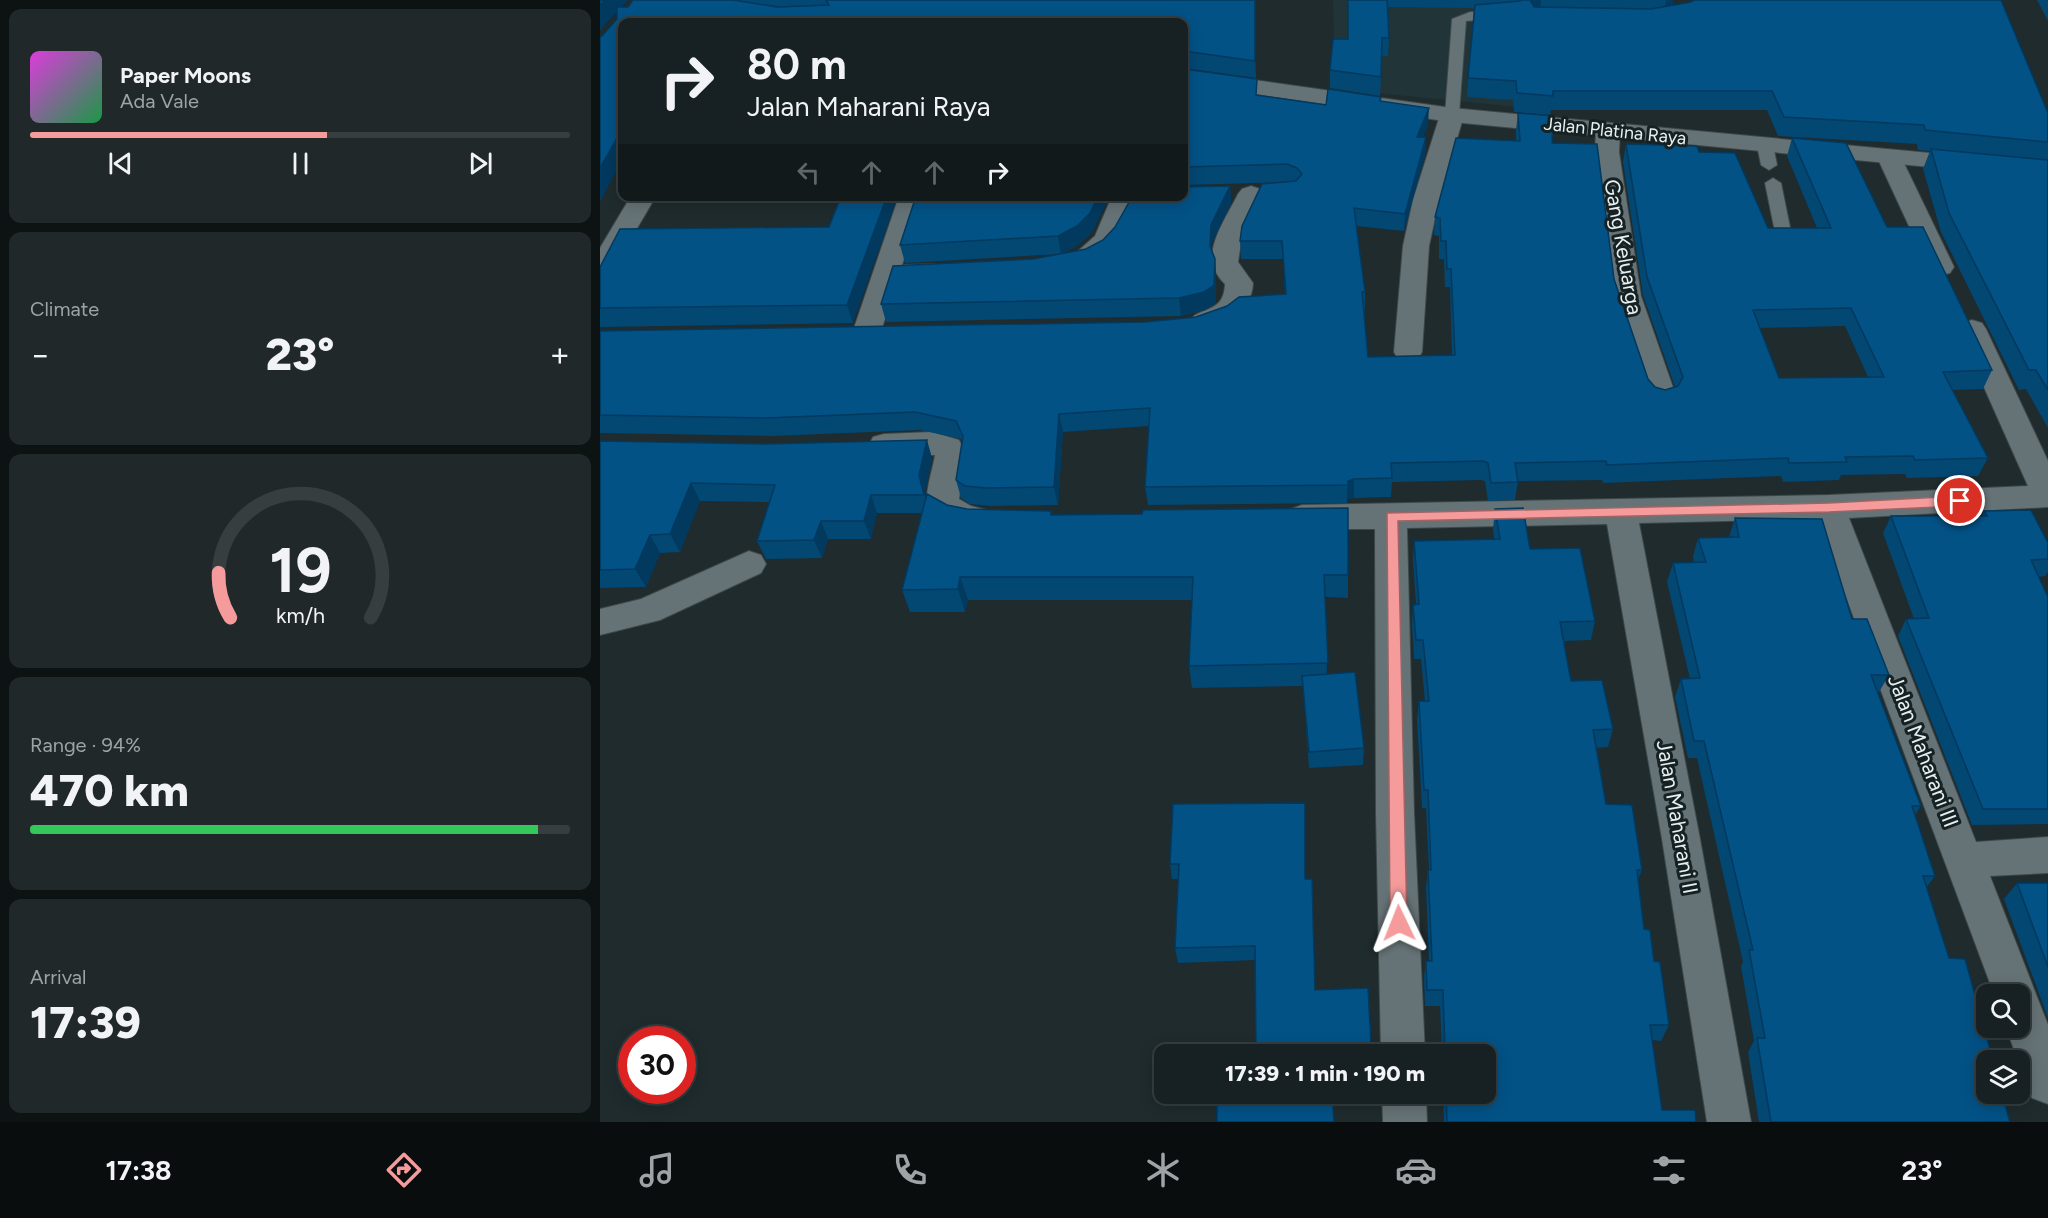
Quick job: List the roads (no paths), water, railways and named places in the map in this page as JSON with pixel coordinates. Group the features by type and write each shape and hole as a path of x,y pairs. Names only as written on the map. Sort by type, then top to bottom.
{"street":[{"name":"Jalan Platina Raya","path":"1188,77 1452,114 1608,130 1767,155 1889,157 2048,171"},
{"path":"1408,352 1416,246 1426,200 1452,114"},
{"name":"Gang Keluarga","path":"1608,130 1607,152 1627,296 1661,396"},
{"path":"1274,518 1486,513 1621,513 2048,497 2001,389 1889,157"},
{"path":"1174,328 1215,319 1235,302 1239,283 1226,269 1224,260 1239,194 1278,192"},
{"path":"600,270 641,201"},
{"path":"867,331 910,201"},
{"path":"1054,266 1075,262 1097,250 1114,228 1123,201"},
{"path":"886,274 964,270"},
{"path":"853,446 932,443 948,448 951,454 943,502 950,511 961,517 1015,520"},
{"name":"Jalan Maharani III","path":"1829,507 2011,984"},
{"name":"Jalan Maharani II","path":"1621,513 1681,839 1729,1122"},
{"path":"1391,517 1395,813 1403,1044"},
{"path":"600,622 648,611 749,564"},
{"path":"1964,860 2048,855"},
{"path":"2030,1032 2045,1068"},
{"path":"1404,1104 1405,1122"}],"lane":[{"path":"1452,114 1459,19 1470,16 1511,15"},
{"path":"1773,183 1783,232"}]}
